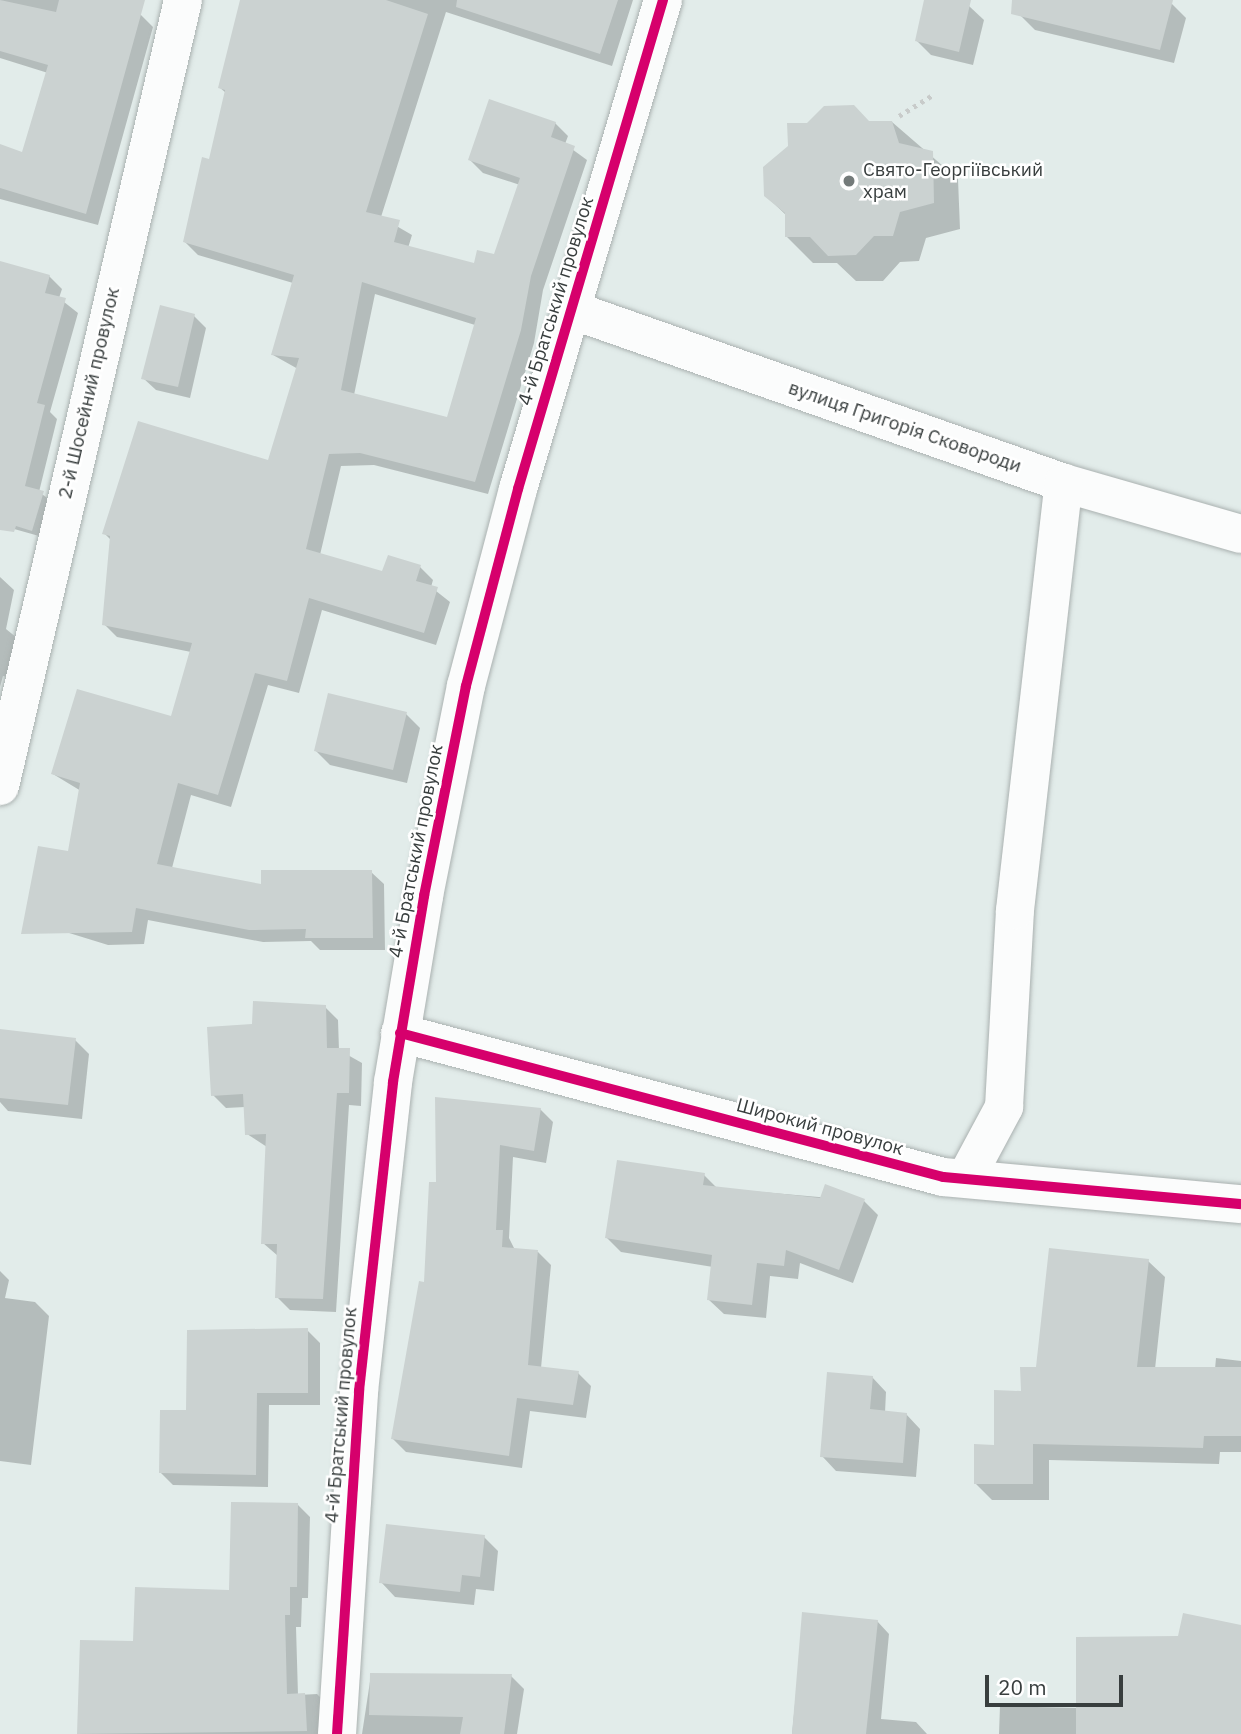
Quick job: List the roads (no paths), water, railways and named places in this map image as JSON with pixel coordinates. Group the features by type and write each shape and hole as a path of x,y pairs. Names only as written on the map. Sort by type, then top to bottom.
{"street":[{"name":"2-й Шосейний провулок","path":"0,786 183,0"},
{"name":"4-й Братський провулок","path":"337,1734 359,1391 400,1033 466,686 663,0"},
{"name":"вулиця Григорія Сковороди","path":"572,310 1064,483 1241,534"},
{"path":"966,1178 1004,1107 1016,910 1064,483"},
{"name":"Широкий провулок","path":"400,1033 966,1178 1241,1204"}],"place":[{"name":"Свято-Георгіївський храм","path":"849,181"}]}
